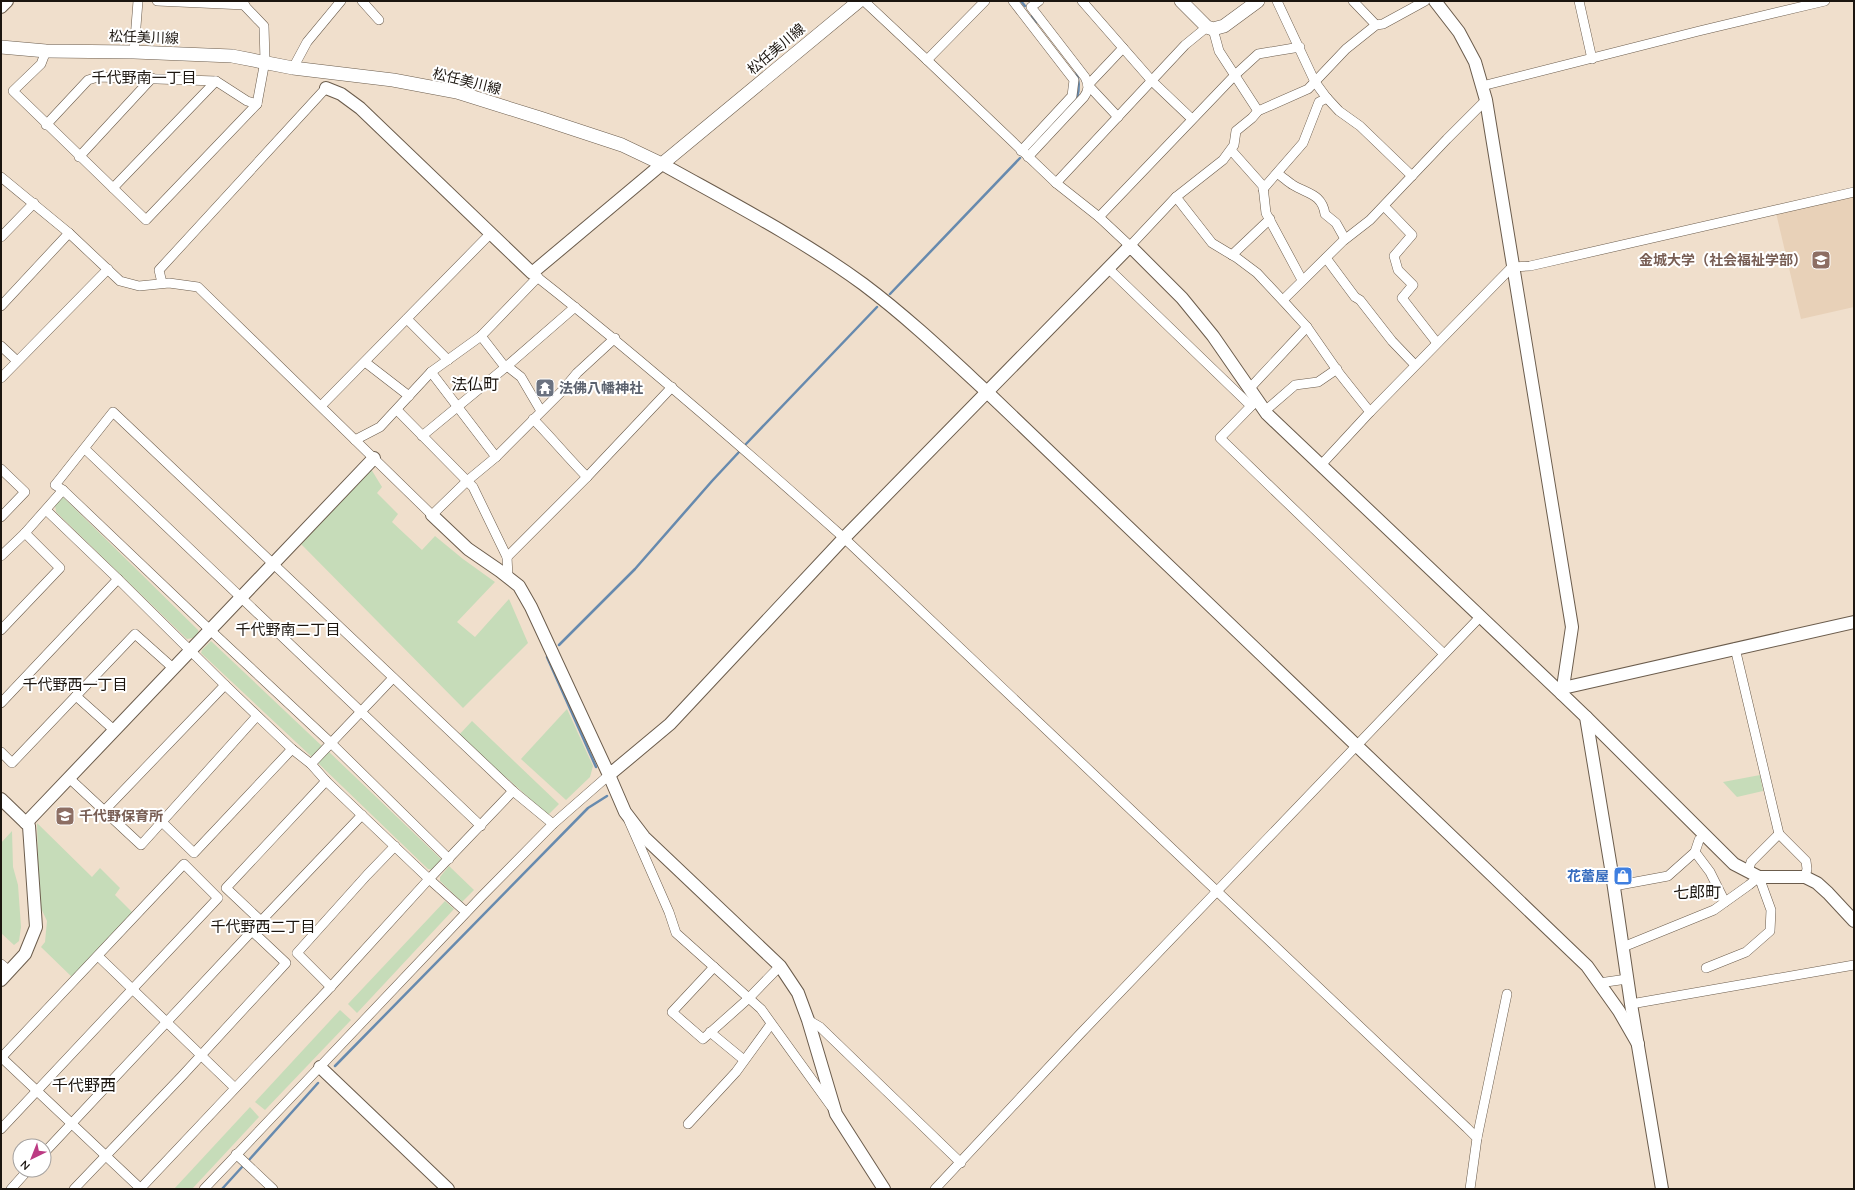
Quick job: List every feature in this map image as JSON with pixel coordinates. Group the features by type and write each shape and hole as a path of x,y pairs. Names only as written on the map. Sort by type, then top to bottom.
{"main road":[{"name":"松任美川線","path":"1,47 46,51 134,52 232,56 265,61 293,68 393,80 457,92 622,145 662,164 859,1"},
{"path":"1181,1 1210,28 1224,26 1258,1"}],"street":[{"path":"1,7 7,1"},
{"path":"134,52 138,1"},
{"path":"46,51 41,64 13,91 46,125 146,220 257,104 265,61 264,26 243,3 157,1"},
{"path":"293,68 307,42 341,1"},
{"path":"362,1 379,20"},
{"path":"864,1 1024,154 1056,183 1099,217 1182,298 1213,336 1250,388 1254,403"},
{"path":"927,60 985,1"},
{"path":"1013,1 1074,80 1072,96 1024,154"},
{"path":"1082,1 1152,81 1192,119"},
{"path":"1277,1 1300,47 1315,82 1327,98 1339,111 1360,126 1412,176"},
{"path":"1353,1 1376,26"},
{"path":"204,1189 466,912 553,824 609,774 670,724 844,538 1109,269 1176,198 1223,160 1234,145 1236,131 1258,111 1308,89 1346,49 1376,26 1383,24 1425,1"},
{"path":"1435,1 1459,32 1475,62 1486,100 1512,267 1572,627 1562,691"},
{"path":"1579,1 1592,59"},
{"path":"1482,86 1825,1"},
{"path":"1023,13 1035,4 1085,77 1088,85 1118,117"},
{"path":"1056,183 1185,45 1210,28 1219,51 1258,111"},
{"path":"1099,217 1192,119 1258,54 1300,47"},
{"path":"1024,154 1084,97 1087,92 1088,85 1123,48"},
{"path":"46,125 88,80 98,77 216,81 247,101 257,104"},
{"path":"79,157 152,78"},
{"path":"113,188 216,81"},
{"path":"162,283 159,270 326,88 341,94 360,108 535,275 615,338 844,538 1477,1138"},
{"path":"1263,189 1278,174 1302,143 1319,102 1327,98"},
{"path":"1283,300 1345,239 1370,220 1486,100"},
{"path":"1231,150 1256,176 1263,186 1266,213 1302,280"},
{"path":"355,440 380,427 431,372 481,336 535,275 662,164 756,216 863,284 939,347 1582,962 1600,983 1619,1011 1638,1044"},
{"path":"1278,174 1293,185 1314,195 1324,205 1325,214 1336,223 1345,239"},
{"path":"1,177 70,233 120,281 139,286 162,283 182,284 198,287 432,515 468,548 519,586 531,607 609,774 637,842 669,912 676,933 761,1009 836,1114 884,1189"},
{"path":"1321,465 1415,365 1512,267 1530,266 1854,192"},
{"path":"1176,198 1212,243 1232,254 1257,273 1283,300 1307,327 1370,412"},
{"path":"1,237 34,203"},
{"path":"1384,206 1412,235 1394,256 1398,270 1413,285 1402,298 1437,343"},
{"path":"1232,254 1270,219"},
{"path":"1,306 70,233"},
{"path":"321,406 491,233"},
{"path":"1326,258 1344,284 1380,324 1392,342 1415,365"},
{"path":"1,378 108,269"},
{"path":"1109,269 1254,403 1265,410 1321,465 1562,691 1586,717 1734,864 1753,874 1769,878 1792,876 1805,877 1817,883 1854,921"},
{"path":"422,436 506,367 575,306"},
{"path":"407,319 448,360"},
{"path":"1250,388 1307,327"},
{"path":"481,336 506,367 521,377 541,411"},
{"path":"432,515 467,481 496,457 562,391 577,373 615,338"},
{"path":"1,346 17,361"},
{"path":"365,362 409,396"},
{"path":"1265,410 1295,385 1318,382 1337,369"},
{"path":"431,372 496,457"},
{"path":"507,557 587,477 672,388"},
{"path":"1254,403 1220,438 1444,654"},
{"path":"397,410 473,487 507,557 508,577"},
{"path":"449,859 331,743 63,490 55,485 113,412 513,791 553,824"},
{"path":"533,419 560,446 563,453 587,477"},
{"path":"85,448 362,711 480,826"},
{"path":"26,824 374,458"},
{"path":"1,470 25,492 1,518"},
{"path":"1,556 25,533 63,490"},
{"path":"46,510 191,650 224,685 292,749 311,764 326,781 466,912"},
{"path":"2,627 60,568 25,533"},
{"path":"1,703 118,579"},
{"path":"935,1189 1217,891 1481,616"},
{"path":"1562,691 1735,648 1854,622"},
{"path":"1,752 12,763 135,634 173,668"},
{"path":"1735,648 1779,834 1806,861 1807,869 1805,877"},
{"path":"311,764 393,678"},
{"path":"104,811 224,685"},
{"path":"76,696 114,730"},
{"path":"69,778 141,846 257,716"},
{"path":"1586,717 1662,1189"},
{"path":"162,822 194,853 292,749"},
{"path":"326,781 226,888 261,921 362,815"},
{"path":"1,1129 36,1091 132,988 218,898 184,864 1,1058 36,1091 71,1124 140,1189 331,987 429,879 513,791"},
{"path":"1,799 28,826 36,928 25,954 4,972"},
{"path":"625,812 644,837 780,966 798,993 808,1020 836,1114"},
{"path":"1706,968 1746,952 1770,931 1771,910 1753,874 1751,862 1779,834"},
{"path":"1614,886 1665,878 1695,852 1699,840 1704,835"},
{"path":"331,987 297,953 395,846"},
{"path":"1695,852 1710,872 1725,902"},
{"path":"1623,947 1698,918 1714,910 1725,902 1753,874"},
{"path":"52,1144 252,931 286,963 202,1055 74,1189"},
{"path":"98,956 235,1088"},
{"path":"1631,1004 1854,965"},
{"path":"714,967 672,1012 703,1039 749,998 780,966"},
{"path":"1600,983 1627,979"},
{"path":"1470,1189 1477,1138 1507,994"},
{"path":"808,1020 820,1027 961,1162"},
{"path":"688,1124 720,1091 771,1024"},
{"path":"710,1032 744,1060"},
{"path":"320,1067 448,1189"},
{"path":"236,1154 273,1189"},
{"path":"10,1189 20,1178"}],"shaded area":[{"name":"金城大学（社会福祉学部）","path":"1854,195 1854,307 1801,319 1776,213"}],"green space":[{"path":"371,469 382,487 377,493 398,514 392,522 422,550 435,536 463,559 495,582 457,622 475,637 509,599 528,643 463,708 300,543"},
{"path":"62,496 198,630 199,633 193,638 187,639 56,512 55,505"},
{"path":"211,641 323,747 313,758 201,653"},
{"path":"567,709 593,766 590,777 566,800 521,759"},
{"path":"472,721 559,804 548,815 507,778 498,774 458,736"},
{"path":"328,751 441,859 441,862 433,870 428,869 317,762"},
{"path":"1760,775 1763,791 1737,797 1723,782"},
{"path":"37,823 92,877 100,868 120,888 115,895 133,913 73,978 41,947 45,942 47,921 39,904"},
{"path":"12,831 13,867 18,885 21,927 19,941 14,945 1,933 1,843"},
{"path":"449,866 474,890 462,902 440,881 440,877"},
{"path":"445,901 454,909 357,1013 348,1004"},
{"path":"340,1010 351,1020 265,1110 255,1102"},
{"path":"250,1107 259,1117 192,1189 174,1189"}],"waterway":[{"path":"1021,1 1025,6"},
{"path":"1032,16 1037,22"},
{"path":"1031,147 1077,98 1079,84 1076,71"},
{"path":"890,294 1020,158"},
{"path":"746,444 877,307"},
{"path":"559,645 635,569 739,452"},
{"path":"547,657 596,767"},
{"path":"335,1066 588,808 607,796"},
{"path":"249,1160 318,1083"},
{"path":"222,1189 242,1167"}],"place":[{"name":"金城大学（社会福祉学部）","path":"1821,260"},
{"name":"法佛八幡神社","path":"545,388"},
{"name":"千代野保育所","path":"65,816"},
{"name":"花蕾屋","path":"1623,876"}],"district":[{"name":"千代野南一丁目","path":"144,77"},
{"name":"法仏町","path":"475,384"},
{"name":"千代野南二丁目","path":"288,629"},
{"name":"千代野西一丁目","path":"75,684"},
{"name":"七郎町","path":"1697,892"},
{"name":"千代野西二丁目","path":"263,926"},
{"name":"千代野西","path":"84,1085"}]}
